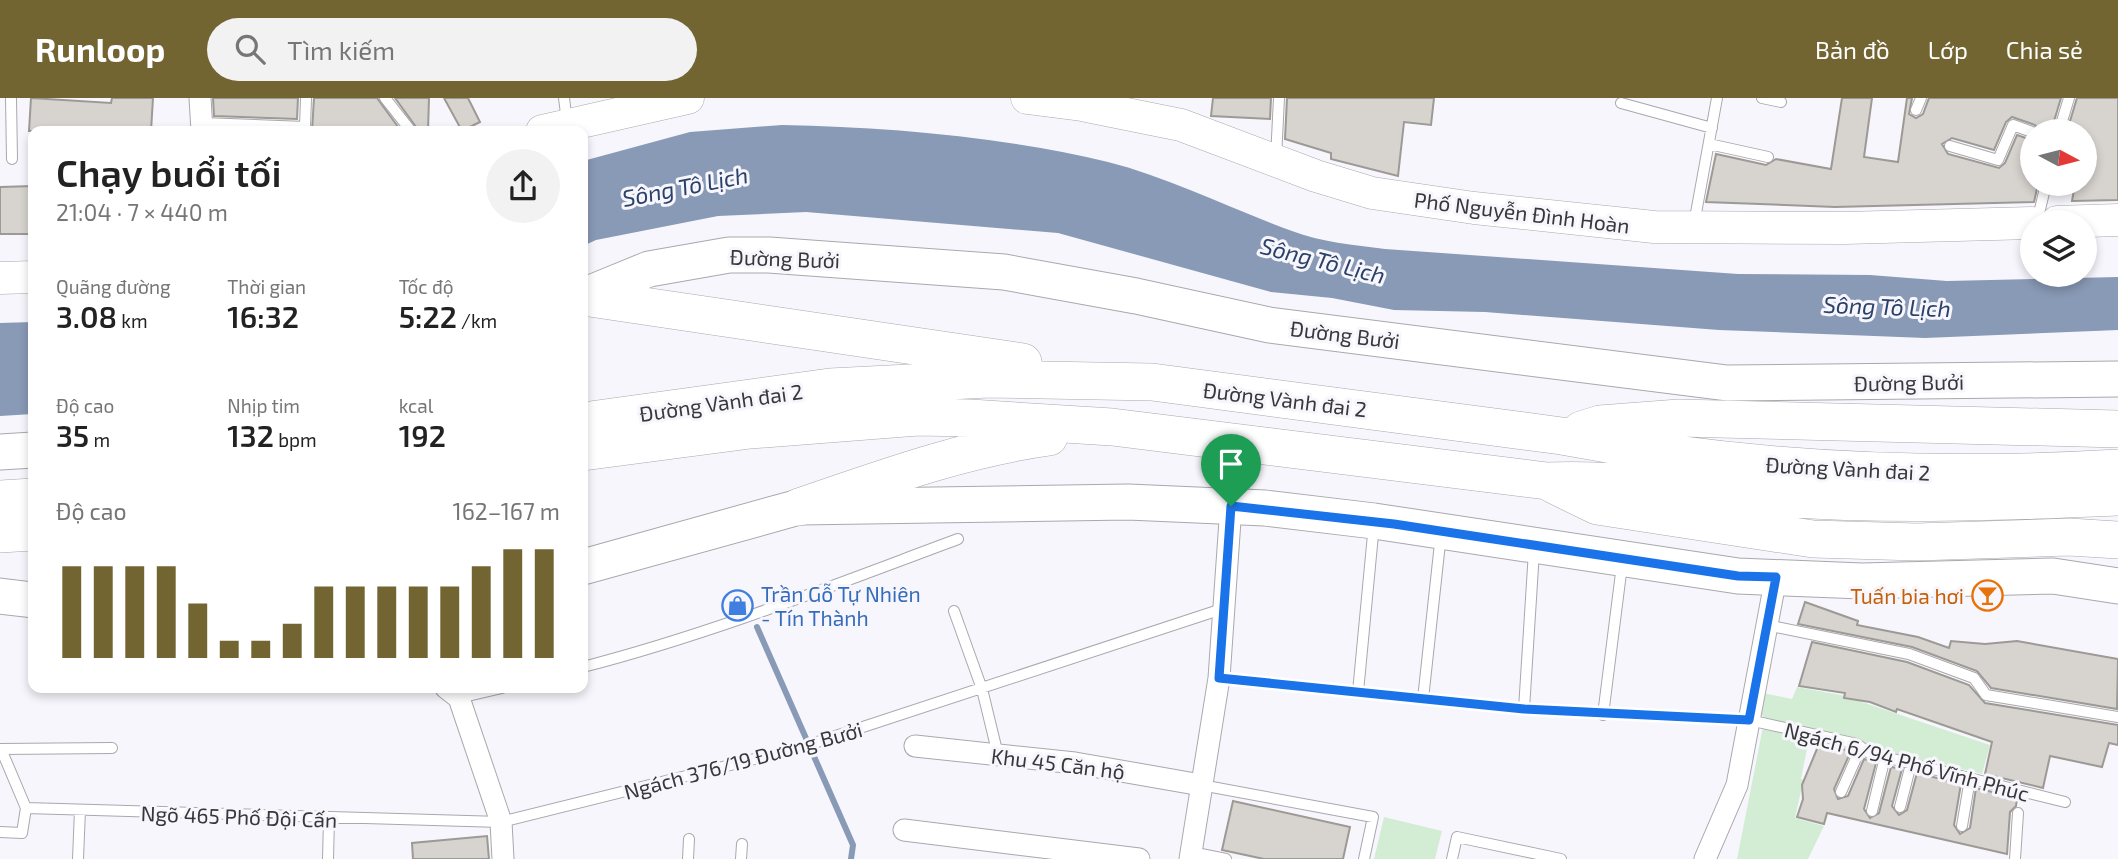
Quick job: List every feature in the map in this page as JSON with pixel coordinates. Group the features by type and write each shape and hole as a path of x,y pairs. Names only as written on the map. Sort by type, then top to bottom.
{"highway":[{"path":"588,298 1152,382"},
{"name":"Đường Vành đai 2","path":"588,420 830,387 988,379 1152,382 1562,436 1626,448 1772,465 1860,471 1985,488"},
{"name":"Đường Vành đai 2","path":"588,451 750,430 918,417 1112,428 1547,481 1587,479 1812,500 1985,488"},
{"path":"1562,436 1600,424 1679,418 2118,429"},
{"path":"799,507 911,468 975,451 1112,428"},
{"path":"1985,488 2118,468"},
{"path":"1547,481 1597,506 1813,538 1917,542 2068,537 2118,540"},
{"path":"1985,488 2118,497"},
{"path":"0,499 28,497"},
{"path":"0,534 28,532"}],"main road":[{"path":"558,118 688,98"},
{"name":"Phố Nguyễn Đình Hoàn","path":"1027,98 1082,105 1181,125 1276,161 1372,192 1424,201 1654,227 1845,228 2020,223"},
{"path":"2097,221 2118,220"},
{"name":"Đường Bưởi","path":"588,295 649,269 729,255 769,255 1004,272 1136,296 1269,325 1727,383 2118,379"},
{"path":"0,278 28,277"},
{"path":"0,452 28,450"},
{"path":"588,566 799,507 1019,502 1231,506 1441,530 1738,576 1862,581 2053,576 2118,586"},
{"path":"588,543 647,550"},
{"path":"0,578 28,577"},
{"path":"0,596 28,599"}],"street":[{"path":"200,98 202,126"},
{"path":"1190,856 1219,678 1231,506"},
{"path":"1704,859 1718,822 1728,808 1737,785 1776,577"},
{"path":"457,693 500,822 503,859"},
{"name":"Khu 45 Căn hộ","path":"915,746 1075,763 1201,785"},
{"path":"904,830 1139,859"}],"lane":[{"path":"11,98 12,159"},
{"path":"305,126 306,98"},
{"path":"385,98 407,126"},
{"path":"1276,161 1279,98"},
{"path":"1693,227 1717,98"},
{"path":"1762,98 1781,102"},
{"path":"1916,110 1921,98"},
{"path":"2062,119 2068,98"},
{"path":"1621,103 1712,128"},
{"path":"1950,146 1998,160 2013,125 2020,127"},
{"path":"1709,144 1768,157"},
{"path":"1358,692 1374,521"},
{"path":"1423,699 1441,530"},
{"path":"588,666 630,655 770,608 958,539"},
{"path":"1524,709 1535,544"},
{"path":"1603,715 1623,558"},
{"name":"Ngách 376/19 Đường Bưởi","path":"500,822 799,748 1225,608"},
{"path":"954,611 982,689 998,755"},
{"path":"1766,625 1909,654 1974,678 1986,695 2118,717"},
{"name":"Ngách 6/94 Phố Vĩnh Phúc","path":"1219,678 1524,709 1603,715 1749,720 2065,802"},
{"path":"1841,792 1861,747"},
{"path":"0,832 22,833 26,808 1,749 113,748"},
{"path":"1872,811 1885,757"},
{"path":"1900,807 1912,764"},
{"path":"1962,826 1970,779"},
{"path":"1201,785 1373,817 1364,859"},
{"name":"Ngõ 465 Phố Đội Cấn","path":"26,808 500,822"},
{"path":"78,859 80,810"},
{"path":"2015,859 2018,813"},
{"path":"328,819 328,859"},
{"path":"1452,859 1457,837 1561,859"},
{"path":"688,859 689,839"},
{"path":"741,859 742,844"},
{"path":"1190,856 1226,859"}],"green space":[{"path":"1797,687 1841,695 1990,745 1982,774 1906,759 1891,755 1863,741 1765,720 1761,713 1763,693 1792,699"},
{"path":"1763,727 1809,738 1801,779 1820,785 1816,797 1801,791 1795,818 1824,826 1808,859 1737,859"},
{"path":"1384,817 1442,831 1435,859 1374,859"}],"water":[{"name":"Sông Tô Lịch","path":"782,125 946,135 1028,146 1108,162 1155,176 1303,235 1385,249 1738,274 1870,275 1947,281 2020,279 2020,287 2097,287 2097,277 2118,277 2118,330 1925,338 1719,330 1485,312 1394,310 1332,298 1271,292 1058,233 806,212 718,216 588,244 588,160 690,132"},
{"path":"28,322 28,414 0,416 0,323"}],"building":[{"path":"31,98 111,103 112,98 153,98 151,126 29,126"},
{"path":"213,98 298,98 297,119 214,116"},
{"path":"314,98 377,98 397,126 312,126"},
{"path":"395,98 429,98 428,126 415,126"},
{"path":"444,98 468,98 480,122 472,126 459,126"},
{"path":"1213,98 1271,98 1270,119 1211,116"},
{"path":"1287,98 1434,98 1431,125 1404,122 1398,176 1331,159 1331,153 1285,139"},
{"path":"1842,98 1872,98 1864,157 1898,162 1907,98 1912,98 1909,114 1916,118 1923,114 1929,98 2061,98 2055,119 2020,120 2012,117 2006,122 1994,150 1952,138 1942,144 1948,154 1999,168 2005,163 2017,135 2020,136 2020,196 2035,196 2034,202 1835,207 1706,202 1716,154 1766,165 1776,159 1831,169"},
{"path":"2077,98 2118,98 2118,200 2072,201 2073,196 2097,196 2097,119 2071,119"},
{"path":"28,186 28,234 0,234 0,187"},
{"path":"1805,602 1858,621 1857,625 1918,637 1949,648 1951,641 1985,644 2017,641 2118,659 2117,709 1991,688 1977,671 1912,647 1798,624"},
{"path":"1812,642 1907,662 1969,685 1985,703 2118,725 2118,745 2109,743 2102,767 2050,756 2043,788 1985,774 1992,742 1897,709 1896,712 1870,702 1844,698 1845,693 1799,686"},
{"path":"1819,744 1851,751 1834,789 1838,799 1848,796 1864,759 1876,763 1864,809 1870,818 1879,813 1891,767 1902,769 1892,806 1899,815 1907,810 1917,773 1961,784 1954,825 1960,834 1970,828 1976,788 2017,798 2016,806 2010,812 2007,854 1827,813 1824,824 1797,817 1803,799 1802,785"},
{"path":"1233,801 1350,827 1343,859 1264,859 1222,850"},
{"path":"487,836 489,859 413,859 412,843"}],"waterway":[{"path":"757,627 853,845 851,859"}],"place":[{"name":"Tuấn bia hơi","path":"1987,595"},
{"name":"Trần Gỗ Tự Nhiên - Tín Thành","path":"738,605"}],"route":[{"path":"1231,506 1394,524 1738,576 1776,577 1749,720 1603,715 1524,709 1219,678 1231,506"}]}
